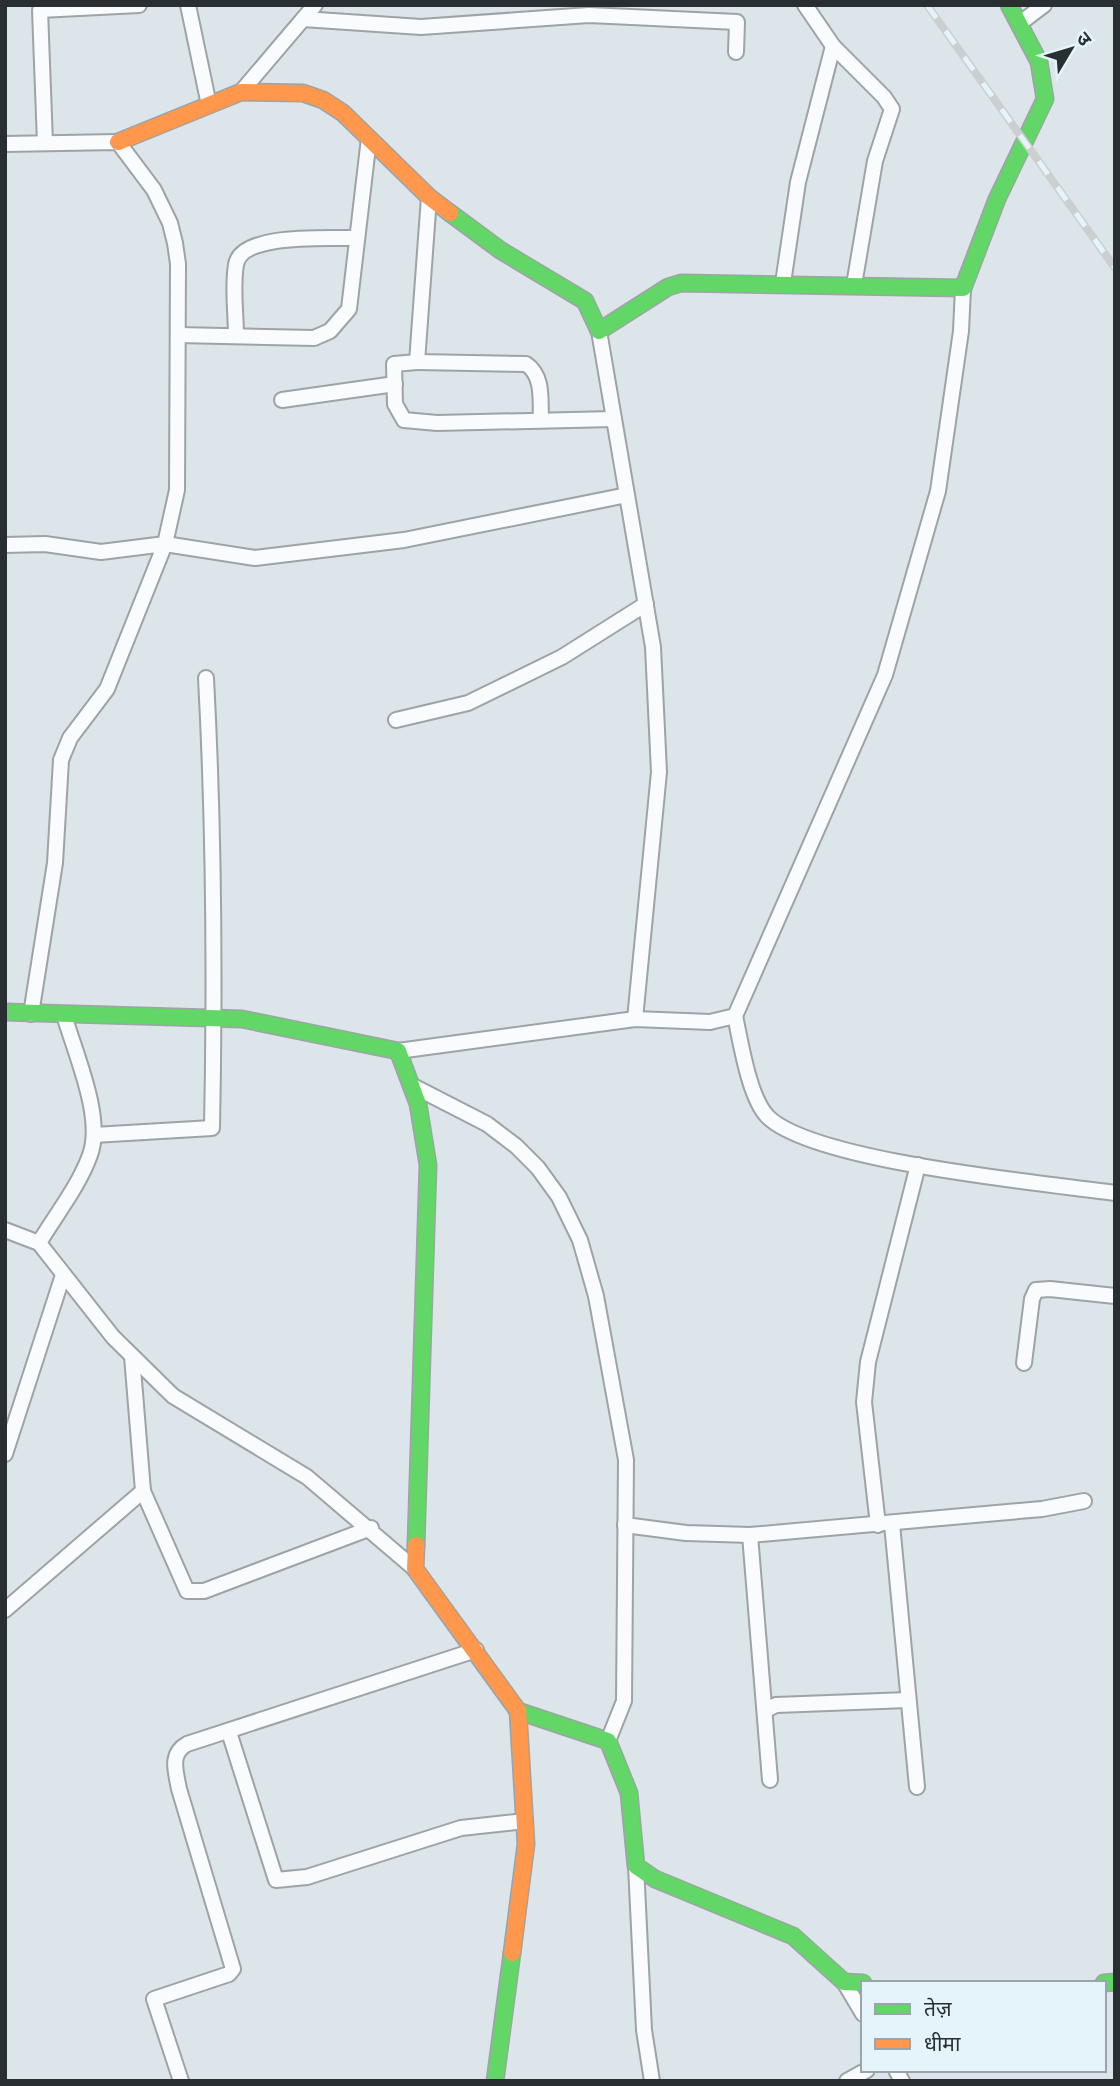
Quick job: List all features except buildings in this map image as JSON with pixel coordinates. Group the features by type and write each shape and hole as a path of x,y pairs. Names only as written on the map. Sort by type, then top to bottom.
{"street":[{"path":"45,143 40,10 139,5"},
{"path":"188,5 209,105"},
{"path":"241,92 314,5"},
{"path":"805,5 833,46 892,109 875,161 854,285"},
{"path":"1009,5 1039,62 1045,99 997,199 963,288 961,331 938,491 885,675 735,1016 754,1088 771,1119 812,1140 847,1151 918,1165 1115,1193"},
{"path":"1019,24 1044,5"},
{"path":"303,19 421,27 589,15 737,22 736,52"},
{"path":"783,283 798,182 833,46"},
{"path":"5,144 118,142 241,92 303,93 323,100 343,113 429,197 500,250 585,301 599,331 653,648 659,772 635,1019"},
{"path":"178,335 314,338 330,331 349,309 369,138"},
{"path":"31,1014 55,863 61,760 70,738 107,688 165,544 177,490 178,264 170,223 155,190 118,142"},
{"path":"417,362 429,197"},
{"path":"236,336 236,262 242,252 262,242 357,238"},
{"path":"599,331 668,287 681,283 963,288"},
{"path":"541,420 539,378 535,370 526,364 394,364 395,404 404,420 437,423 614,419"},
{"path":"282,400 395,384"},
{"path":"5,545 45,544 101,552 165,544 255,558 404,540 627,495"},
{"path":"396,720 468,703 562,657 646,604"},
{"path":"94,1135 212,1128 215,1018 214,833 206,678"},
{"path":"5,1012 242,1019 398,1051 635,1019 710,1022 735,1016"},
{"path":"38,1243 91,1155 94,1135 93,1115 64,1015"},
{"path":"398,1051 418,1104 428,1164 415,1569"},
{"path":"411,1085 487,1124 516,1146 538,1168 559,1197 580,1240 596,1296 626,1460 624,1701 608,1741 629,1793 636,1866 644,2030 652,2081"},
{"path":"917,1787 885,1525 864,1402 868,1362 918,1165"},
{"path":"5,1230 38,1243 113,1337 173,1396 307,1478 371,1528 415,1569 518,1711 526,1844 495,2081"},
{"path":"5,1454 63,1275"},
{"path":"1024,1363 1032,1299 1036,1290 1115,1296"},
{"path":"132,1356 143,1490 187,1591 204,1591 371,1528"},
{"path":"5,1610 143,1490"},
{"path":"625,1525 685,1533 750,1535 1042,1509 1084,1500"},
{"path":"750,1535 770,1780"},
{"path":"181,2081 154,1999 229,1974 233,1969 179,1789 175,1756 187,1744 476,1650"},
{"path":"766,1710 776,1706 908,1700"},
{"path":"518,1711 608,1741"},
{"path":"229,1732 276,1880 307,1877 461,1828 525,1821"},
{"path":"636,1866 655,1879 793,1936 844,1982 861,2011"},
{"path":"844,1982 861,1983"},
{"path":"847,2081 863,2072"}],"railway":[{"path":"927,5 1115,268"}],"traffic: fast":[{"path":"450,213 500,250 585,301 599,331 668,287 681,283 963,288 997,199 1045,99 1039,62 1009,5"},
{"path":"5,1012 242,1019 398,1051 418,1104 428,1165 416,1545"},
{"path":"518,1711 608,1741 629,1793 636,1866 655,1879 793,1936 844,1982 861,1983"},
{"path":"495,2081 512,1953"},
{"path":"1106,1983 1115,1982"}],"traffic: slow":[{"path":"118,142 241,92 303,93 323,100 343,113 429,197 450,213"},
{"path":"416,1545 415,1569 518,1711 526,1844 512,1953"}]}
